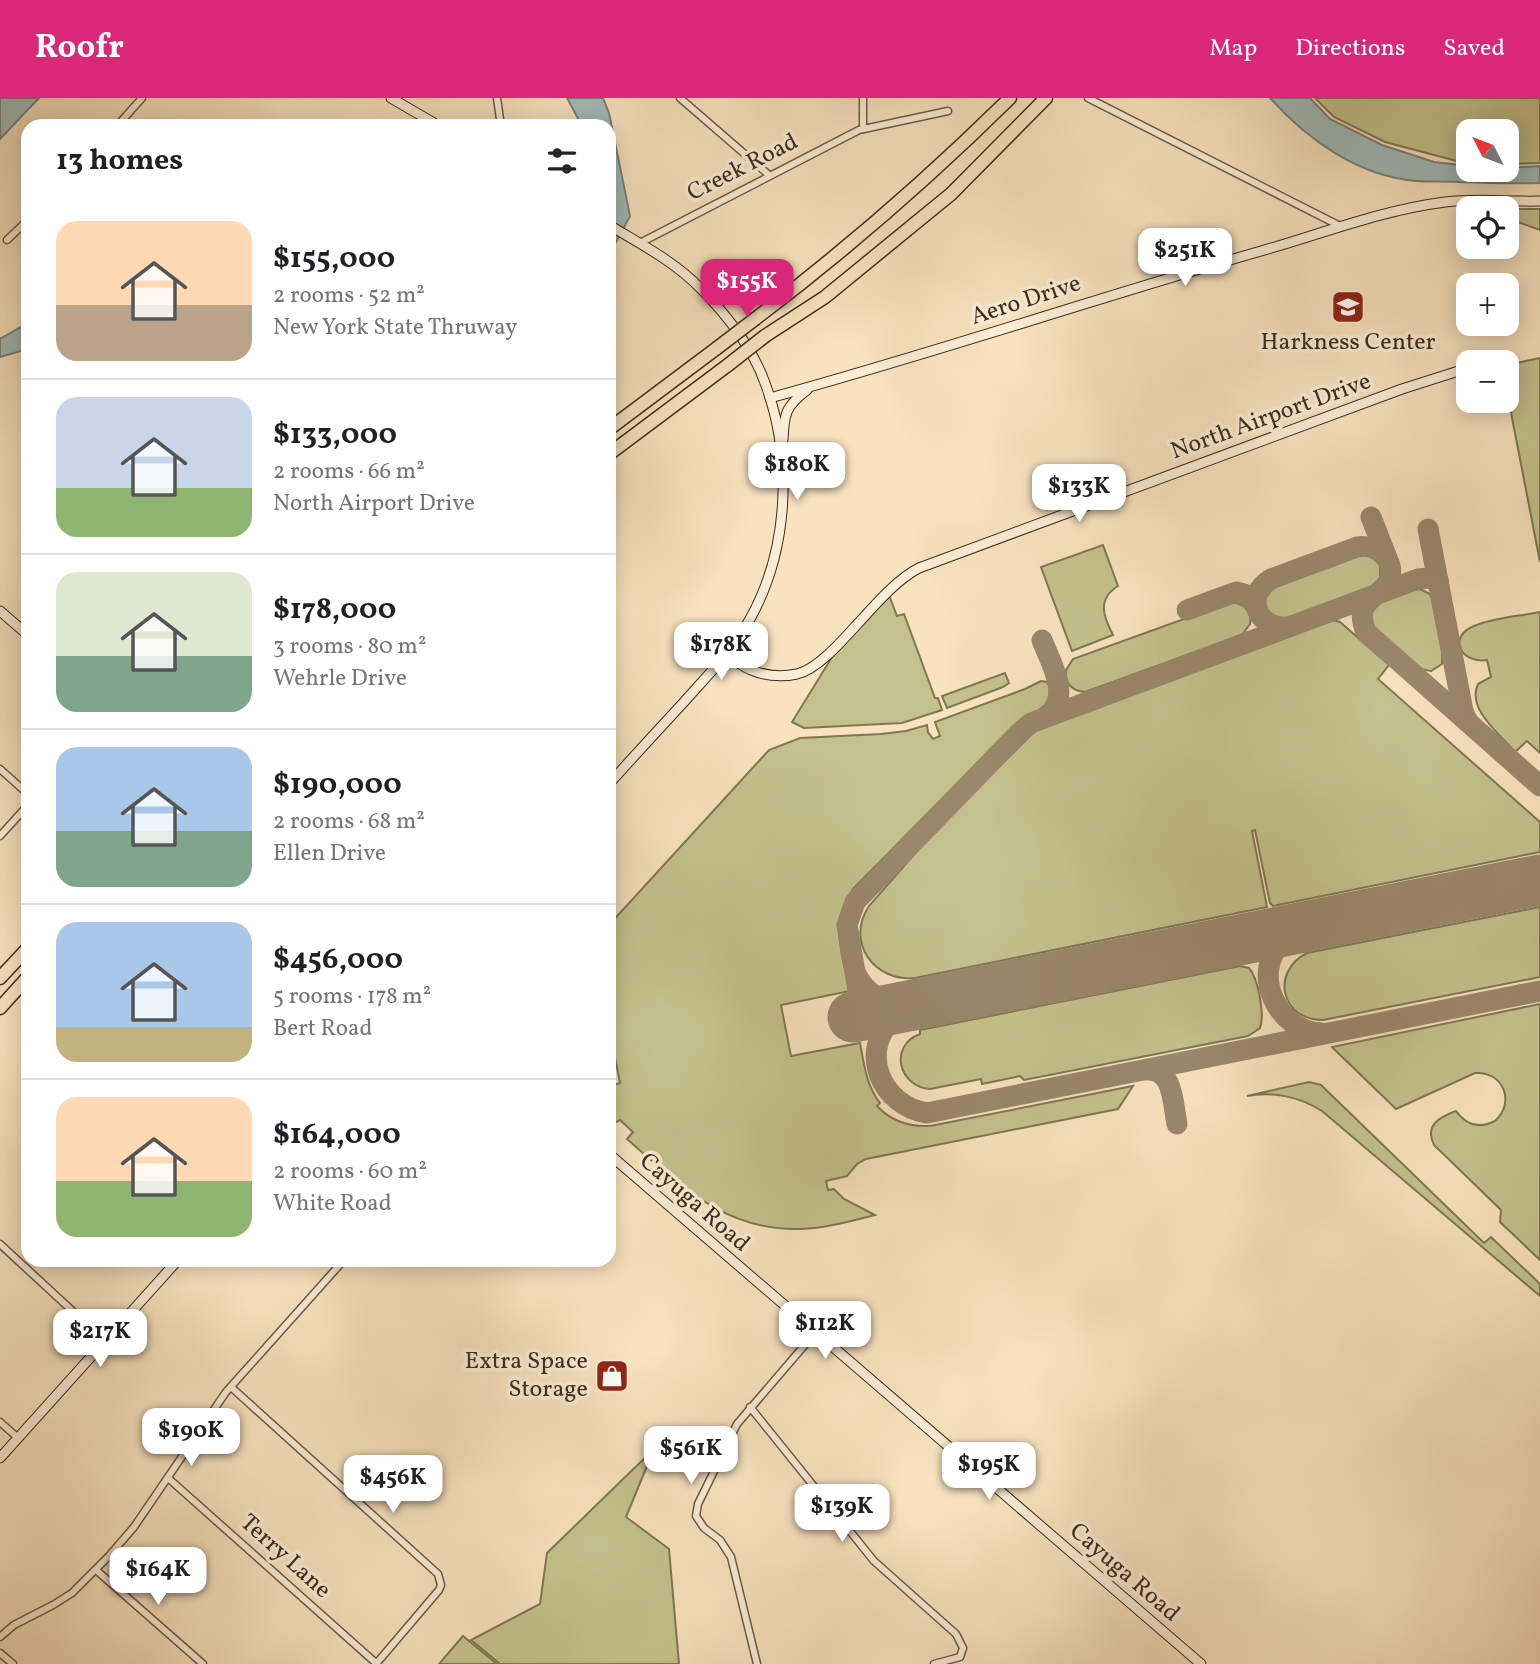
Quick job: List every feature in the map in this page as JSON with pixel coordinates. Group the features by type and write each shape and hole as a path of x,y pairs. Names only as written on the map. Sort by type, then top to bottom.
{"highway":[{"path":"616,424 814,275 939,168 1010,98"},
{"path":"616,449 765,336 825,297 951,194 1046,98"},
{"path":"0,978 21,956"},
{"path":"0,1008 21,985"}],"street":[{"path":"123,119 142,98"},
{"path":"391,98 427,119"},
{"path":"497,98 500,119"},
{"path":"680,98 769,175"},
{"path":"863,98 863,129"},
{"path":"1088,99 1342,227"},
{"name":"Creek Road","path":"640,243 863,129 948,111"},
{"name":"Aero Drive","path":"770,398 1050,317 1097,299 1387,214 1446,202 1540,201"},
{"path":"7,240 21,227"},
{"path":"616,229 655,251 699,286 719,307 747,345 770,398 781,455"},
{"name":"North Airport Drive","path":"726,654 751,671 774,676 799,674 826,656 892,586 919,568 1456,372"},
{"path":"616,776 726,654 750,620 764,590 777,547 783,498 781,455 784,417 794,400 811,386"},
{"path":"0,611 21,629"},
{"path":"0,769 21,788"},
{"path":"0,836 21,813"},
{"name":"Cayuga Road","path":"616,1160 1201,1664"},
{"path":"0,1244 21,1263"},
{"path":"25,1267 105,1341"},
{"path":"0,1458 172,1267"},
{"path":"0,1637 13,1625 72,1593 96,1570 134,1527 230,1387 338,1267"},
{"path":"757,1664 731,1557 720,1540 704,1528 696,1516 698,1504 737,1424 815,1334"},
{"path":"230,1387 438,1574 441,1585 439,1590 377,1664"},
{"path":"750,1407 874,1561 956,1634 963,1648 960,1657 934,1664"},
{"path":"0,1422 18,1438"},
{"name":"Terry Lane","path":"168,1478 377,1664"},
{"path":"96,1570 202,1664"},
{"path":"0,1653 13,1664"}],"shaded area":[{"path":"1315,98 1540,98 1540,163 1519,164 1519,119 1456,119 1456,161 1385,142 1334,117"},
{"path":"1519,209 1540,209 1540,230 1519,222"},
{"path":"1540,358 1540,562 1511,413 1519,413 1519,362"},
{"path":"1103,545 1118,586 1107,596 1104,608 1113,635 1072,651 1041,567"},
{"path":"1362,553 1372,556 1380,565 1380,578 1371,587 1286,619 1277,618 1268,611 1265,599 1274,586"},
{"path":"1420,589 1430,594 1432,599 1442,651 1442,664 1431,671 1414,664 1380,635 1372,624 1371,616 1379,604 1396,595"},
{"path":"889,595 897,616 904,614 942,710 902,723 804,728 792,722 832,657"},
{"path":"1231,602 1243,606 1250,615 1250,624 1242,635 1085,692 1073,688 1068,682 1066,670 1073,659"},
{"path":"1540,612 1540,753 1527,741 1515,752 1487,721 1477,703 1478,684 1491,677 1487,660 1470,658 1464,654 1459,643 1466,631 1481,623"},
{"path":"1332,620 1340,622 1389,665 1378,679 1540,822 1540,852 1273,906 1270,903 1255,830 1252,831 1267,907 915,978 900,978 887,974 868,957 862,946 860,933 862,920 869,906 932,834 1035,731"},
{"path":"1005,673 1009,683 1003,687 947,708 942,696"},
{"path":"1041,681 1047,682 1050,697 1040,709 1012,728 853,889 841,914 839,926 841,951 850,991 781,1005 791,1056 860,1043 869,1082 880,1103 877,1106 901,1122 915,1125 930,1126 1133,1086 1118,1109 866,1159 857,1164 847,1176 826,1181 828,1190 834,1189 844,1199 875,1215 819,1227 773,1228 726,1214 705,1202 627,1139 633,1132 620,1120 616,1122 616,1084 620,1083 616,1062 616,917 769,750 800,738 881,734 927,725 933,739 940,736 935,722"},
{"path":"1540,907 1540,977 1323,1020 1309,1018 1298,1012 1285,994 1288,971 1295,961 1307,953"},
{"path":"1240,966 1249,968 1252,973 1261,1006 1260,1028 1248,1036 1024,1080 1020,1076 982,1084 981,1079 930,1089 919,1087 911,1081 901,1065 904,1047 920,1034 920,1030"},
{"path":"1540,1004 1540,1260 1500,1222 1501,1210 1434,1145 1431,1138 1435,1123 1456,1111 1464,1120 1473,1124 1484,1125 1495,1121 1505,1105 1503,1089 1499,1082 1485,1074 1475,1073 1396,1109 1332,1047"},
{"path":"1309,1082 1321,1085 1484,1243 1491,1237 1540,1284 1540,1296 1322,1111 1286,1096 1247,1096"},
{"path":"654,1449 626,1517 669,1549 679,1664 500,1664 471,1640 540,1604 547,1553"},
{"path":"463,1636 497,1664 439,1664"}],"water":[{"path":"39,98 0,139 0,99"},
{"path":"567,98 603,98 610,119 578,119"},
{"path":"1270,98 1310,98 1330,119 1382,145 1434,162 1456,165 1456,182 1395,178 1354,164 1318,141"},
{"path":"616,147 630,216 616,242"},
{"path":"1540,166 1540,183 1458,182 1519,182 1519,167"},
{"path":"21,327 21,351 0,357 0,339"}],"taxiway":[{"path":"1371,517 1387,558"},
{"path":"1428,529 1463,711 1468,722"},
{"path":"1288,627 1268,623 1257,610 1257,594 1262,586 1271,579 1357,547 1378,550 1387,560 1391,573 1384,589 1365,605 1362,616 1366,632 1540,786"},
{"path":"858,990 847,925 855,902 1031,723 1418,579 1438,581"},
{"path":"1187,610 1236,592 1247,595 1256,606"},
{"path":"1042,640 1059,689 1058,699 1047,716"},
{"path":"1319,924 1296,932 1284,940 1274,953 1269,968 1269,983 1273,998 1292,1022 1305,1030 1321,1033"},
{"path":"855,972 866,988 880,999 897,1004 917,1003"},
{"path":"936,1001 895,1017 884,1030 876,1060 880,1075 897,1100 927,1113 1540,991"},
{"path":"1147,1070 1156,1071 1167,1081 1177,1124"}],"runway":[{"path":"853,1017 1540,880"}],"place":[{"name":"Harkness Center","path":"1348,307"},
{"name":"Extra Space Storage","path":"612,1376"}]}
